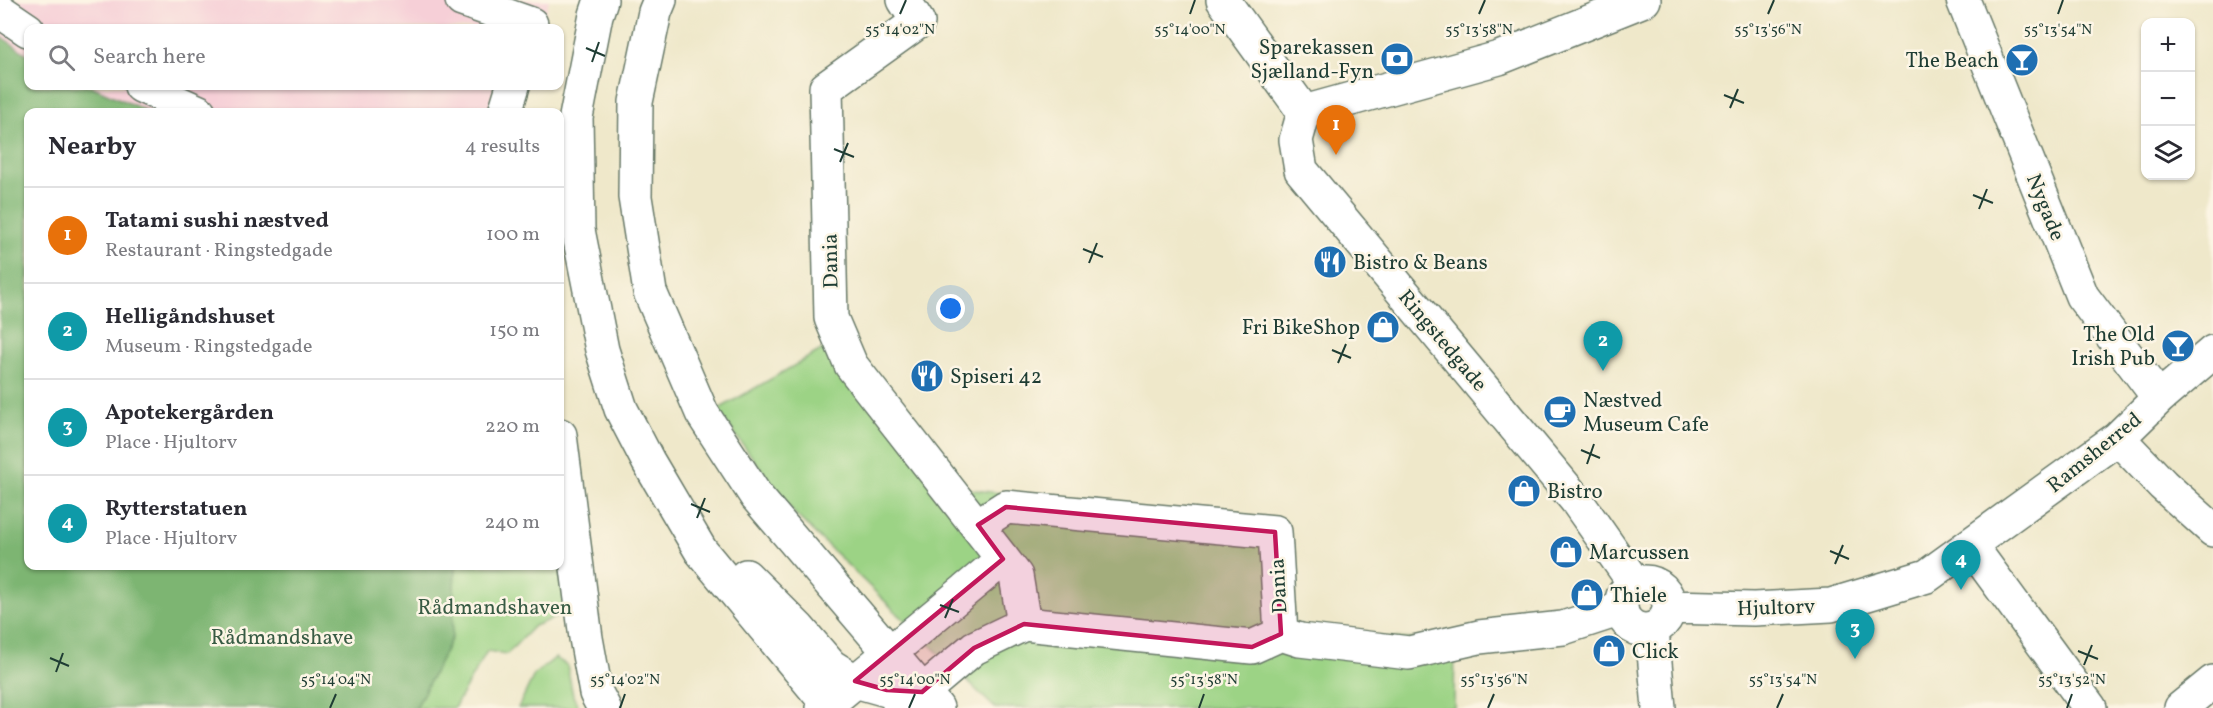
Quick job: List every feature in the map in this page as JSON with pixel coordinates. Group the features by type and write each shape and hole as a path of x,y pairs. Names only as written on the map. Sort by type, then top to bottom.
{"street":[{"path":"462,0 533,18"},
{"path":"602,0 596,15 576,117 578,230 602,350 621,409 669,498 701,551 827,707 862,694 887,690 919,703"},
{"path":"660,0 655,12 636,102 635,197 650,292 702,413 756,496 890,654 919,703"},
{"name":"Dania","path":"904,0 918,22 826,88 831,318 851,365 1016,576 1024,624"},
{"path":"1223,0 1304,112 1499,58 1644,0"},
{"name":"Nygade","path":"1963,0 2082,296 2159,398"},
{"path":"0,11 24,27"},
{"path":"150,90 191,108"},
{"path":"506,108 512,90"},
{"name":"Ringstedgade","path":"1304,112 1296,140 1301,170 1576,500 1628,597"},
{"name":"Ramsherred","path":"1971,546 2118,438 2159,398 2213,352"},
{"path":"2118,438 2163,485 2213,530"},
{"path":"564,466 586,638 596,693 604,708"},
{"path":"669,498 799,629 831,666 862,694"},
{"name":"Dania","path":"978,525 1006,507 1275,532 1281,634 1300,640 1409,652 1479,637 1563,628 1628,597"},
{"path":"1971,546 2090,708"},
{"name":"Hjultorv","path":"1661,619 1754,609 1831,605 1927,576 1971,546"},
{"path":"862,694 890,654 1003,559"},
{"path":"1659,708 1661,619 1666,594 1656,584 1642,582 1628,597 1623,616 1632,627 1645,631 1661,619"},
{"path":"919,703 974,648 1024,624 1252,647 1281,634"},
{"path":"2181,708 2213,682"}],"highlighted area":[{"path":"1006,507 1275,532 1281,634 1252,647 1024,624 974,648 922,692 887,690 855,681 1003,559 978,525"}],"shaded area":[{"path":"0,0 549,0 542,24 24,24 24,52 0,36"},
{"path":"100,90 524,90 518,108 140,108"}],"green space":[{"name":"Rådmandshave","path":"0,36 24,52 24,90 100,90 140,108 24,108 24,570 455,570 452,637 416,708 0,708"},
{"path":"835,342 950,487 1151,511 1274,521 1276,633 1455,641 1454,708 995,708 793,512 717,410"},
{"name":"Rådmandshaven","path":"455,570 562,570 566,613 534,626 507,654 487,651 454,708 416,708 452,637"},
{"name":"Rådmandshaven","path":"555,658 567,665 573,696 579,708 518,708 534,675"}],"place":[{"name":"Sparekassen Sjælland-Fyn","path":"1397,59"},
{"name":"The Beach","path":"2022,60"},
{"name":"Tatami sushi næstved","path":"1336,155"},
{"name":"Bistro & Beans","path":"1330,262"},
{"name":"Fri BikeShop","path":"1383,327"},
{"name":"The Old Irish Pub","path":"2178,346"},
{"name":"Helligåndshuset","path":"1603,371"},
{"name":"Spiseri 42","path":"927,376"},
{"name":"Næstved Museum Cafe","path":"1560,412"},
{"name":"Bistro","path":"1524,491"},
{"name":"Marcussen","path":"1566,552"},
{"name":"Rytterstatuen","path":"1961,590"},
{"name":"Thiele","path":"1587,595"},
{"name":"Click","path":"1609,651"},
{"name":"Apotekergården","path":"1855,659"}]}
